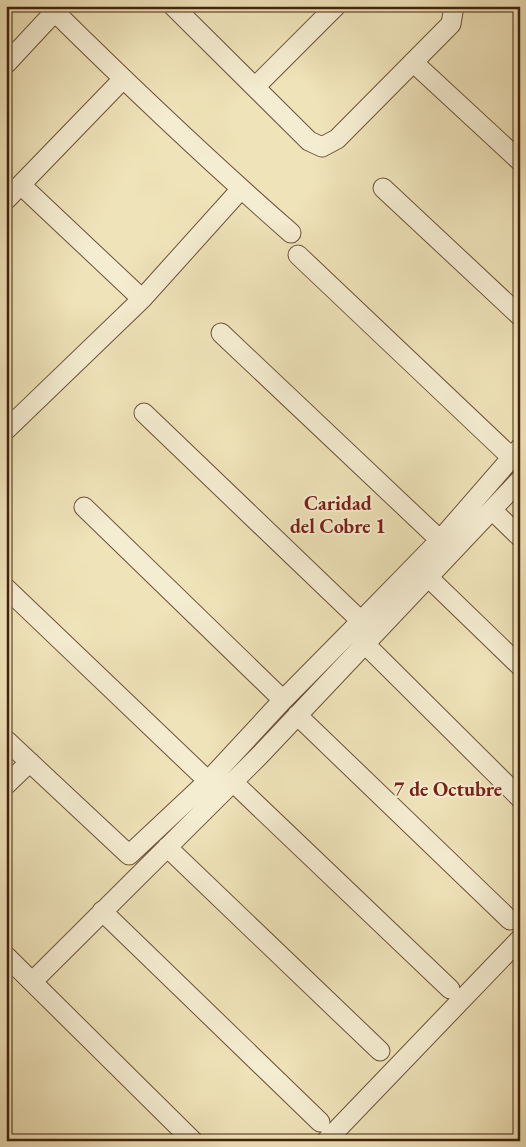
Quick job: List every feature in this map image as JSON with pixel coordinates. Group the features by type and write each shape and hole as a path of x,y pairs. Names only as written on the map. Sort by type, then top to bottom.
{"street":[{"path":"255,87 336,6"},
{"path":"182,9 309,142 322,147 337,140 451,24 454,6"},
{"path":"6,64 58,9 123,79 291,233"},
{"path":"413,62 520,161"},
{"path":"6,200 123,79"},
{"path":"22,185 142,299"},
{"path":"6,430 142,299 241,188"},
{"path":"383,188 520,316"},
{"path":"6,740 129,855 208,781 283,700 440,540 515,453 298,255"},
{"path":"221,333 440,540"},
{"path":"144,413 361,621"},
{"path":"32,981 233,782 520,480"},
{"path":"84,507 283,700"},
{"path":"492,510 520,537"},
{"path":"428,577 520,666"},
{"path":"6,588 208,781"},
{"path":"365,644 520,798"},
{"path":"297,715 510,920"},
{"path":"6,784 30,762"},
{"path":"233,782 450,988"},
{"path":"168,847 380,1051"},
{"path":"102,912 320,1122"},
{"path":"326,1141 520,939"},
{"path":"6,956 193,1141"}],"district":[{"name":"Caridad del Cobre 1","path":"338,514"},
{"name":"7 de Octubre","path":"448,789"}]}
